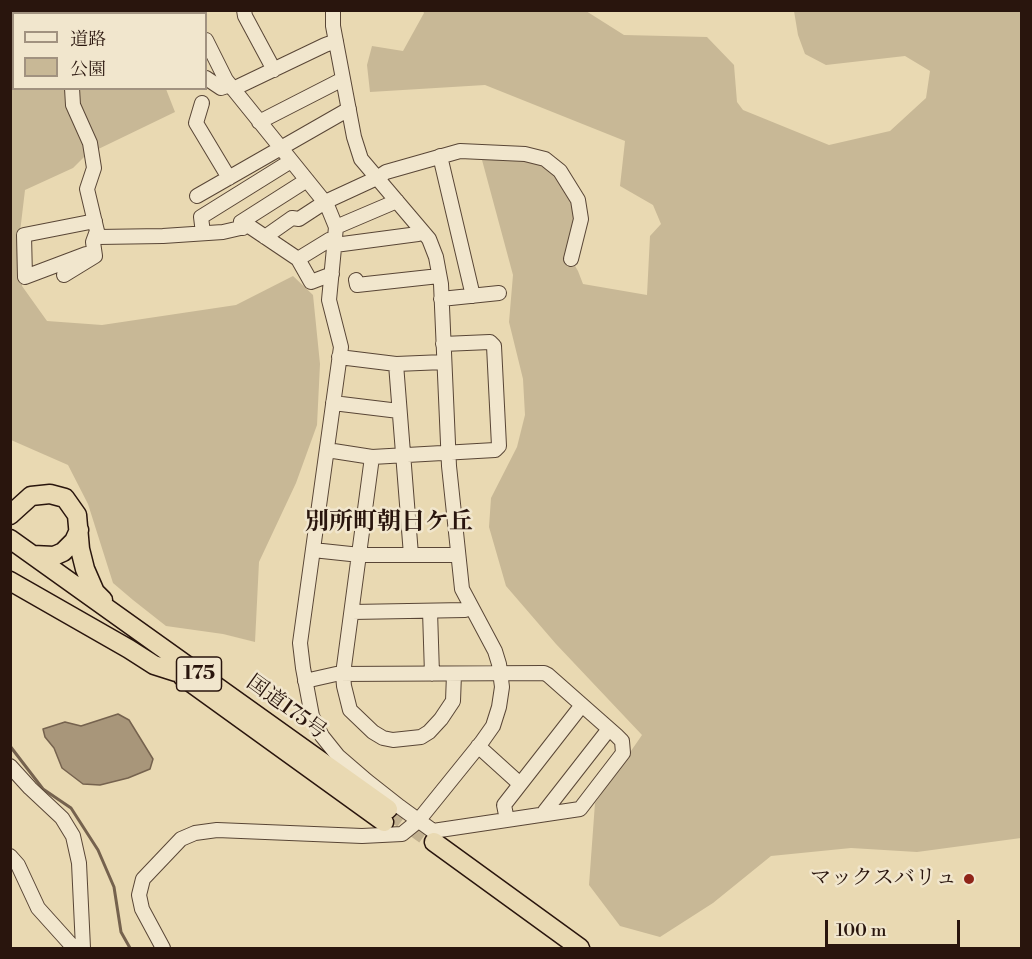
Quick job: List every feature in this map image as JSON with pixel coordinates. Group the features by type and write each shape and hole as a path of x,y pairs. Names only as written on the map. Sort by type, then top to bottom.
{"highway":[{"path":"10,515 32,496 50,494 65,498 77,515 80,549 95,592 143,635"},
{"path":"33,555 54,556 63,552 74,541 79,530"},
{"name":"国道175号","path":"10,539 386,815 176,672 10,554"},
{"path":"10,581 120,643 154,665 176,672"},
{"path":"561,948 428,845 580,948"}],"street":[{"path":"244,10 245,16 274,69"},
{"path":"163,948 142,909 139,895 143,879 181,839 195,833 218,830 362,836 402,834 418,821 478,746 493,726 499,707 502,687 495,651 462,589 448,452 441,298 436,256 429,239 362,159 348,109 333,10"},
{"path":"207,79 221,88 232,87 336,41"},
{"path":"207,42 232,87 325,202 335,237 329,300 341,347 300,643 305,681 312,716 322,736 338,756 433,831 580,809 623,753 622,741 548,675 344,674 305,681"},
{"path":"259,122 343,79"},
{"path":"72,90 73,105 90,143 94,168 87,189 98,237 202,233 249,226 298,259 311,282 332,274"},
{"path":"202,102 196,123 229,178"},
{"path":"197,196 348,109"},
{"path":"265,237 292,218 299,219 325,202 386,172 460,151 525,154 544,159 560,171 579,200 581,219 571,259"},
{"path":"440,156 473,296"},
{"path":"202,233 201,217 291,161"},
{"path":"243,228 241,222 307,180"},
{"path":"298,259 397,201"},
{"path":"64,275 95,256 93,242 96,228"},
{"path":"94,251 25,278 24,235 96,228"},
{"path":"335,237 418,234 422,231"},
{"path":"356,280 357,285 439,276"},
{"path":"441,298 499,293"},
{"path":"327,450 372,457 495,450 499,446 494,346 490,342 443,344"},
{"path":"339,357 396,364 444,362"},
{"path":"396,364 411,555"},
{"path":"333,403 399,411"},
{"path":"372,457 344,674 344,686 350,710 373,732 383,738 393,740 421,737 429,732 453,701 454,674"},
{"path":"313,550 360,555 458,555"},
{"path":"352,612 465,610 471,607"},
{"path":"430,611 432,674"},
{"path":"507,820 504,805 582,705"},
{"path":"546,814 545,811 609,729"},
{"path":"478,746 520,784"},
{"path":"10,766 62,818 73,836 79,862 82,942"},
{"path":"10,856 18,865 38,908 70,943"},
{"path":"70,943 70,935 82,942"}],"green space":[{"path":"10,11 33,11 12,12 12,90 166,90 175,112 86,155 73,168 25,190 20,232 22,286 47,321 102,325 236,305 293,276 313,295 320,364 317,425 296,483 259,562 255,642 223,634 166,626 133,600 113,583 88,504 68,465 11,440"},
{"path":"423,11 586,11 624,35 707,37 734,65 737,102 743,110 829,145 890,131 926,98 930,71 905,56 826,65 805,54 798,35 794,11 1021,11 1021,838 917,852 851,848 771,856 713,903 660,937 620,926 589,885 595,803 642,735 556,644 506,586 489,527 491,498 517,447 525,415 523,379 509,322 513,275 482,160 536,160 551,171 567,190 576,215 571,259 583,284 647,295 650,236 661,224 653,205 620,186 625,141 485,85 370,92 367,65 372,46 403,51"}],"shaded area":[{"path":"118,714 129,720 153,759 150,769 128,778 100,785 83,784 62,768 43,729 65,722 81,726"}],"waterway":[{"path":"10,746 43,789 71,808 98,850 114,887 121,932 130,948"}],"tunnel":[{"path":"388,809 434,842"}],"place":[{"name":"マックスバリュ","path":"969,879"}],"district":[{"name":"別所町朝日ケ丘","path":"389,523"}]}
